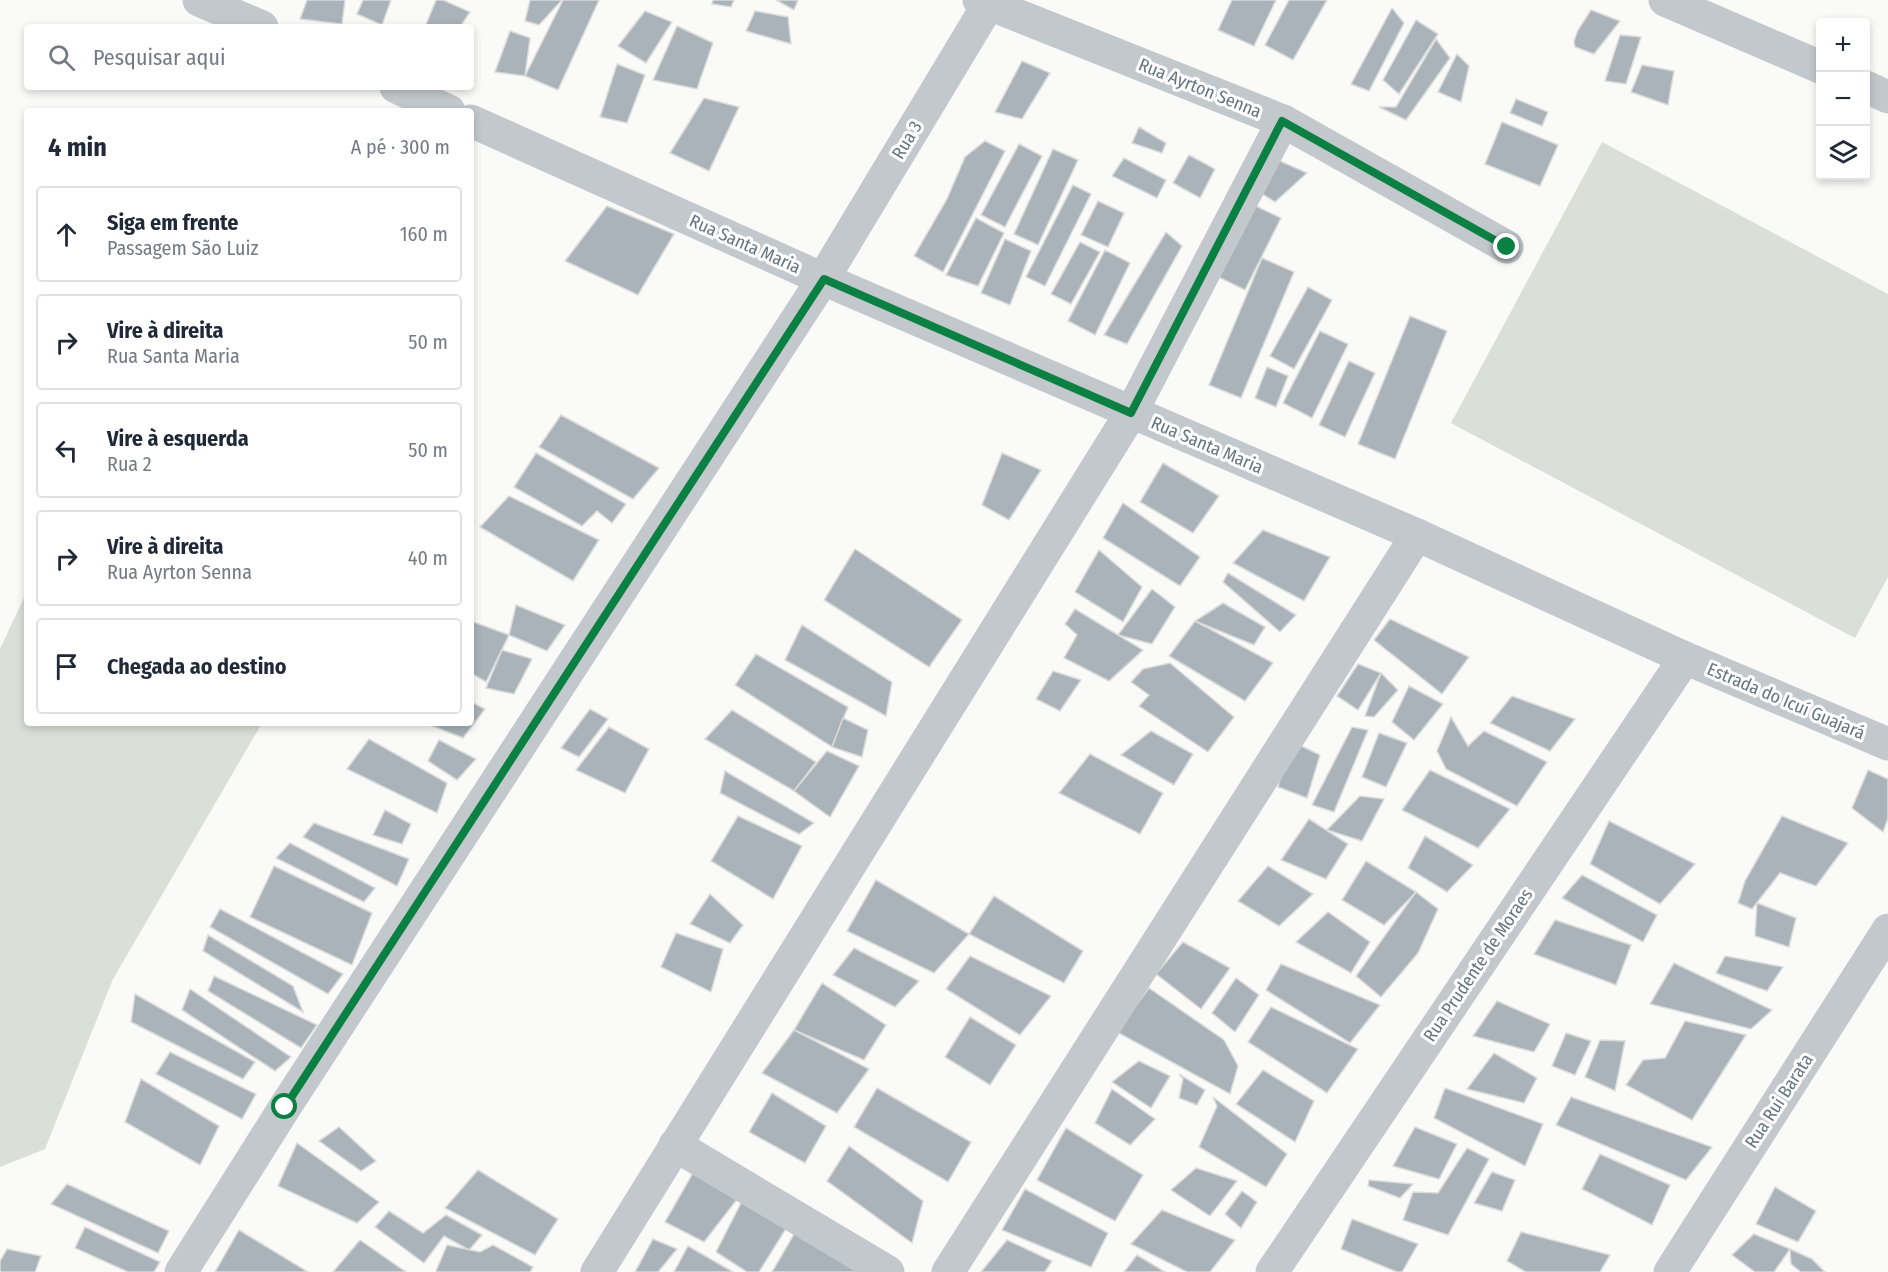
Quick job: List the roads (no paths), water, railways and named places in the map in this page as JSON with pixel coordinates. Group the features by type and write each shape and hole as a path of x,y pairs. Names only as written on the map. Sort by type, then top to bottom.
{"street":[{"path":"199,0 255,24"},
{"path":"1665,0 1816,65"},
{"name":"Rua Ayrton Senna","path":"986,1 1282,121 1507,247"},
{"name":"Rua 3","path":"181,1272 291,1097 824,279 986,1"},
{"path":"1870,89 1888,96"},
{"path":"403,90 442,108"},
{"path":"597,1272 1131,413 1282,121"},
{"name":"Rua Santa Maria","path":"474,122 824,279 1417,535 1685,658"},
{"path":"948,1272 1417,535"},
{"name":"Estrada do Icuí Guajará","path":"1685,658 1888,744"},
{"name":"Rua Prudente de Moraes","path":"1272,1272 1685,658"},
{"name":"Rua Rui Barata","path":"1670,1272 1888,930"},
{"path":"675,1145 888,1272"}]}
